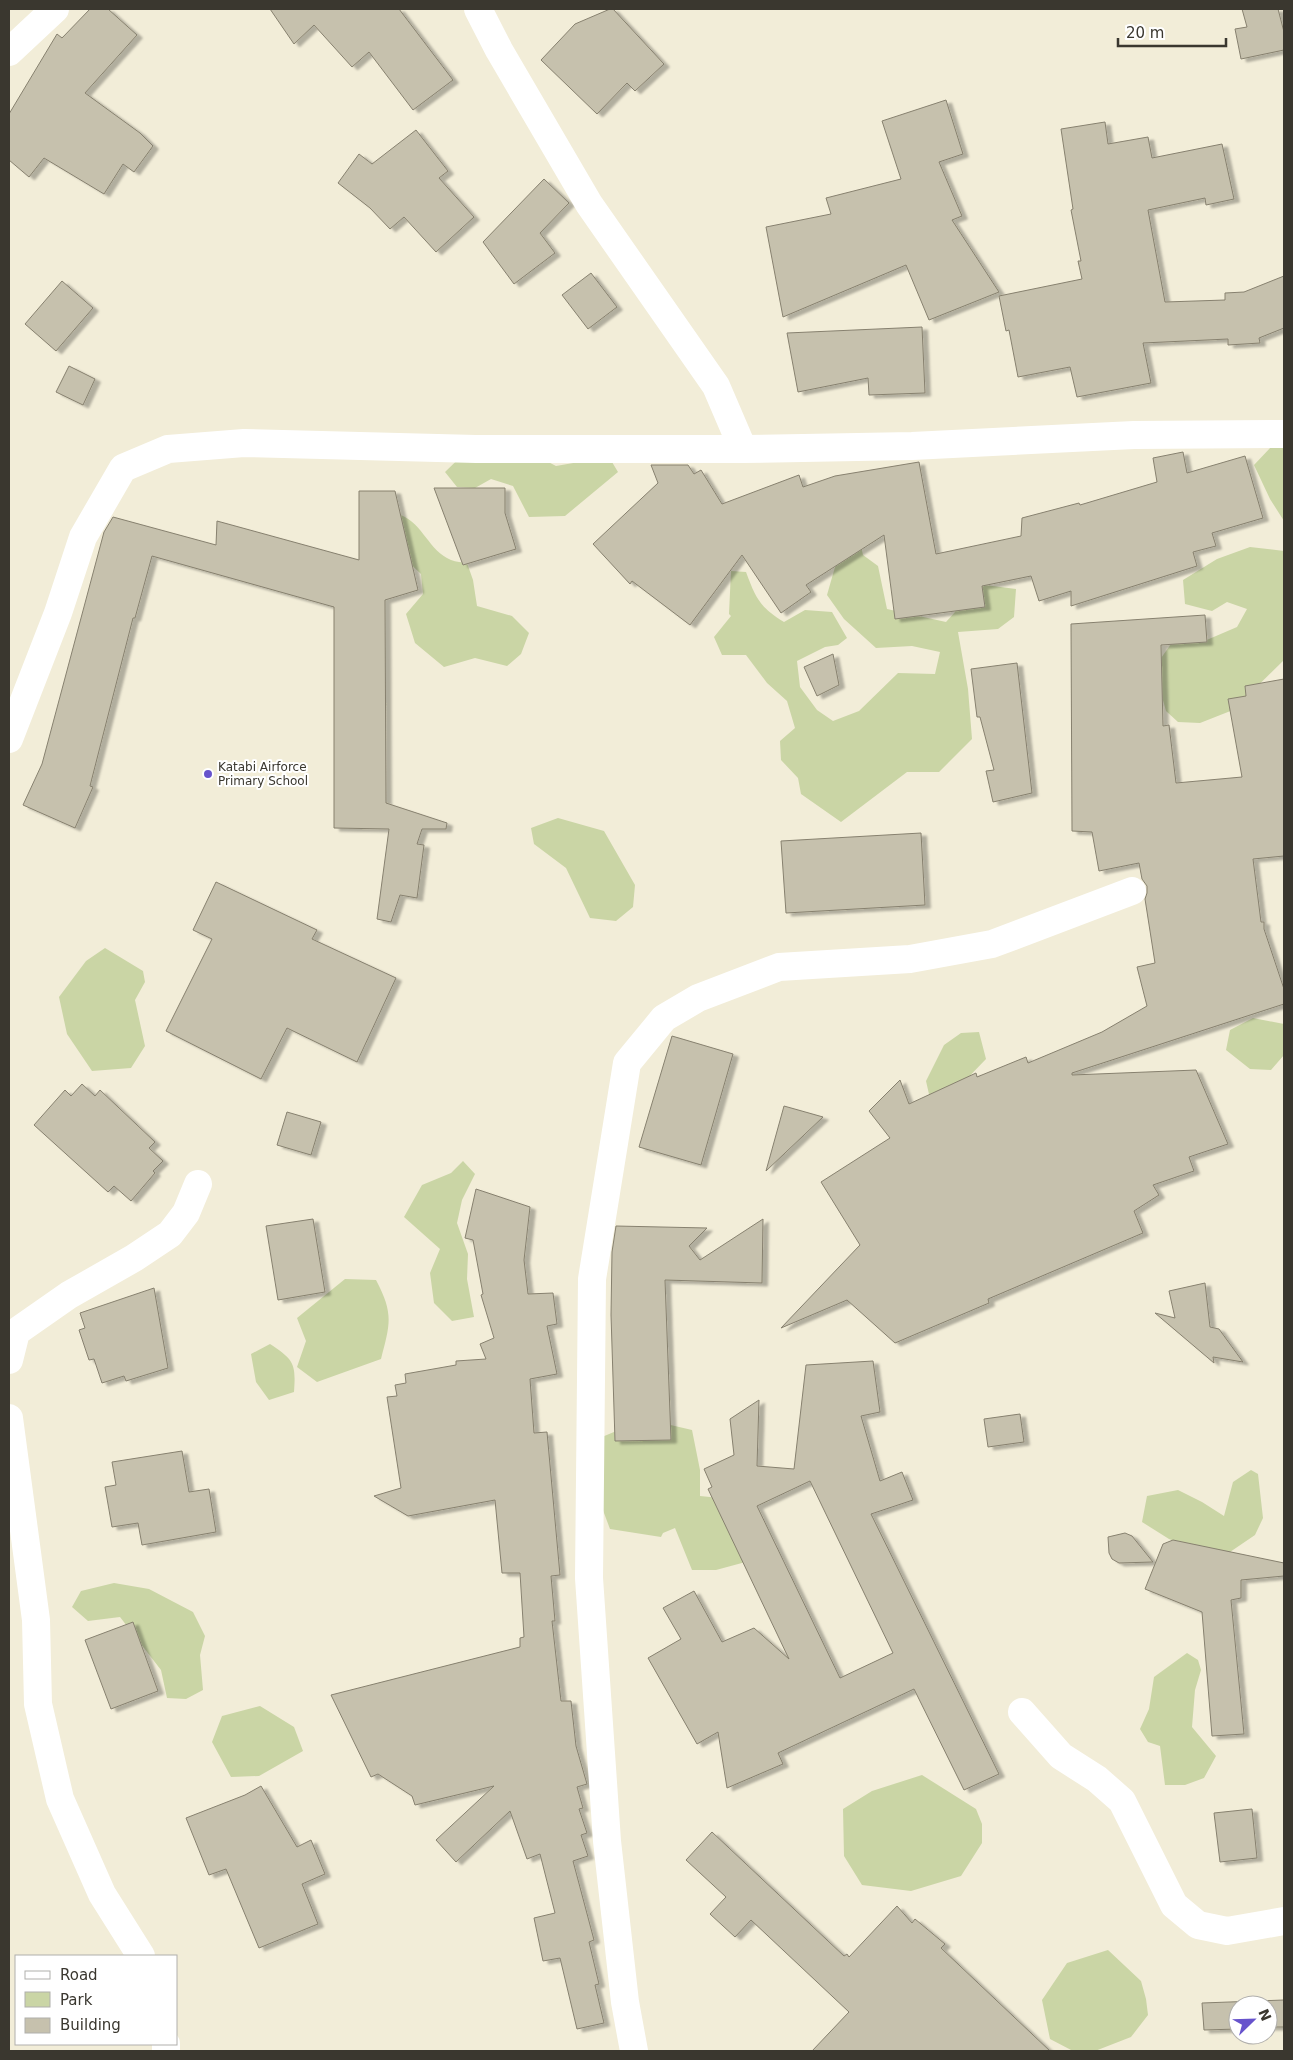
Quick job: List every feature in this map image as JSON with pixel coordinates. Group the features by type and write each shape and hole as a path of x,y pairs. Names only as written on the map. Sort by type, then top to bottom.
{"street":[{"path":"9,52 55,9"},
{"path":"478,9 499,50 589,204 716,386 743,449"},
{"path":"9,739 58,613 83,537 122,468 168,449 244,443 486,449 743,449 912,446 1134,435 1284,434"},
{"path":"634,2051 625,2002 607,1841 589,1578 592,1279 627,1063 664,1018 698,998 779,967 910,959 992,944 1132,891"},
{"path":"9,1360 16,1332 69,1295 134,1258 170,1234 186,1213 198,1184"},
{"path":"9,1418 36,1620 38,1704 60,1799 102,1894 140,1955"},
{"path":"1022,1712 1061,1756 1094,1777 1122,1801 1174,1905 1198,1926 1227,1931 1284,1921"}],"green space":[{"path":"479,439 506,440 556,466 602,458 612,462 618,472 565,516 529,517 513,486 491,479 475,488 457,487 445,472"},
{"path":"1284,442 1284,521 1270,499 1254,465 1271,447"},
{"path":"401,515 409,519 443,556 453,561 467,563 473,580 477,606 512,616 529,633 521,654 507,666 475,658 444,667 415,643 406,614 423,594 421,574 403,557"},
{"path":"857,529 863,555 878,566 887,609 946,622 955,612 958,597 985,585 1016,589 1014,617 998,629 958,632 968,689 972,739 939,772 907,772 841,822 801,794 798,778 781,760 780,741 795,728 787,701 767,683 746,655 722,655 714,637 731,616 729,614 731,571 746,572 760,602 769,612 784,622 805,610 832,612 847,638 838,645 825,647 797,661 800,687 817,710 833,721 859,711 898,673 935,674 940,652 912,646 876,648 844,619 827,595 837,560"},
{"path":"1250,547 1284,551 1284,660 1233,710 1200,723 1178,722 1166,711 1154,668 1171,644 1202,642 1237,627 1247,609 1227,602 1212,611 1185,604 1183,580 1217,559"},
{"path":"558,818 604,831 635,885 633,907 616,921 590,918 566,868 534,844 531,828"},
{"path":"105,948 143,971 145,982 135,1000 145,1046 131,1068 92,1071 67,1034 59,997 86,961"},
{"path":"1253,1018 1284,1024 1284,1055 1271,1070 1250,1069 1226,1050 1230,1030"},
{"path":"979,1032 986,1059 959,1087 931,1103 926,1081 944,1045 961,1033"},
{"path":"463,1161 475,1174 462,1200 457,1223 468,1254 467,1279 474,1317 452,1321 434,1303 430,1273 440,1249 404,1217 422,1185 451,1173"},
{"path":"345,1279 376,1280 388,1311 387,1337 381,1359 317,1382 297,1367 306,1341 297,1318"},
{"path":"270,1344 284,1354 292,1363 295,1382 294,1392 269,1400 256,1382 251,1354"},
{"path":"645,1419 692,1430 700,1470 700,1496 720,1498 753,1560 716,1570 692,1570 675,1528 663,1533 661,1537 610,1529 601,1505 602,1437"},
{"path":"1251,1470 1258,1474 1263,1518 1255,1535 1230,1552 1209,1554 1169,1539 1142,1522 1147,1496 1178,1490 1224,1516 1233,1482"},
{"path":"114,1583 149,1589 193,1612 205,1636 200,1655 203,1690 186,1699 167,1698 161,1670 120,1617 88,1621 72,1607 81,1591"},
{"path":"1187,1653 1198,1660 1201,1670 1195,1690 1192,1727 1216,1756 1204,1778 1185,1785 1165,1785 1160,1746 1148,1742 1140,1729 1149,1709 1154,1677"},
{"path":"260,1706 294,1727 303,1751 259,1776 231,1777 212,1742 222,1716"},
{"path":"922,1775 976,1809 982,1824 982,1843 961,1876 911,1891 862,1885 844,1856 843,1809 872,1791"},
{"path":"1108,1950 1141,1981 1148,2015 1131,2037 1095,2051 1073,2051 1050,2039 1042,2000 1067,1963"}],"building":[{"path":"90,9 108,9 137,35 85,93 140,133 153,146 134,172 123,164 104,194 44,158 29,177 9,160 9,114 57,34 62,38"},
{"path":"270,9 399,9 453,80 413,110 369,52 352,67 314,25 294,44"},
{"path":"613,9 664,64 635,91 627,83 597,114 541,60 575,24"},
{"path":"1242,9 1278,9 1284,32 1284,50 1241,59 1235,29 1247,27"},
{"path":"946,100 963,154 939,162 962,216 952,220 999,292 929,320 906,265 783,317 766,227 831,214 826,198 901,179 882,121"},
{"path":"1105,122 1108,144 1148,137 1152,158 1222,144 1234,199 1206,205 1205,198 1148,210 1165,302 1225,300 1225,293 1244,292 1284,276 1284,328 1259,338 1260,343 1228,345 1228,339 1143,343 1151,383 1077,397 1070,367 1018,377 1009,330 1006,331 999,296 1082,279 1078,261 1081,261 1071,210 1073,209 1061,129"},
{"path":"416,130 448,171 439,178 474,217 436,252 404,217 390,229 370,208 338,183 359,154 372,164"},
{"path":"544,179 569,203 540,233 555,253 514,284 483,242"},
{"path":"591,273 617,307 588,329 562,295"},
{"path":"62,281 93,308 56,351 25,324"},
{"path":"922,327 925,393 869,395 868,378 798,392 787,333"},
{"path":"69,366 95,379 83,405 56,392"},
{"path":"1183,452 1187,473 1245,456 1263,518 1212,533 1216,546 1193,552 1197,566 1071,606 1071,591 1039,601 1031,576 982,586 985,607 895,619 884,535 806,585 811,592 781,613 742,555 690,625 632,581 630,584 593,544 658,483 651,465 688,465 694,474 701,470 722,504 799,475 803,487 835,476 919,462 936,554 1021,536 1022,518 1079,503 1080,505 1157,482 1153,458"},
{"path":"434,488 505,488 505,513 516,549 463,565"},
{"path":"359,491 395,491 418,590 385,600 386,803 447,823 446,829 422,829 417,844 424,845 417,898 400,895 391,922 377,919 389,829 334,828 334,607 152,556 135,618 133,618 90,786 93,787 75,828 23,805 42,764 104,532 113,517 216,545 217,521 359,560"},
{"path":"1205,615 1207,642 1161,645 1163,726 1169,725 1176,783 1242,777 1228,699 1246,696 1245,686 1284,679 1284,856 1253,859 1261,922 1264,922 1264,929 1284,989 1284,1004 1072,1073 1072,1075 1196,1070 1228,1144 1189,1157 1194,1171 1153,1185 1159,1195 1134,1211 1143,1233 988,1299 989,1303 895,1343 847,1300 781,1328 860,1245 821,1182 890,1138 869,1111 900,1080 909,1104 976,1073 977,1077 1026,1057 1028,1063 1102,1032 1147,1006 1137,967 1155,963 1145,899 1147,886 1142,879 1139,863 1099,871 1092,832 1072,831 1071,624"},
{"path":"833,654 839,685 817,696 804,667"},
{"path":"1017,663 1032,793 993,802 986,771 994,770 980,717 977,717 971,669"},
{"path":"921,833 925,905 786,913 781,841"},
{"path":"216,882 317,930 312,939 396,978 357,1062 287,1028 261,1079 166,1031 212,939 193,930"},
{"path":"672,1036 733,1054 701,1165 639,1147"},
{"path":"82,1084 95,1096 100,1090 155,1142 149,1148 163,1161 153,1171 155,1173 131,1201 114,1186 108,1192 34,1125 65,1090 71,1096"},
{"path":"784,1106 823,1117 766,1171"},
{"path":"287,1112 321,1122 311,1155 277,1145"},
{"path":"476,1189 530,1207 524,1260 528,1294 553,1293 557,1324 547,1326 557,1374 530,1379 534,1433 547,1432 560,1575 551,1576 555,1621 552,1621 561,1701 571,1701 576,1746 587,1784 577,1787 583,1808 579,1809 587,1833 581,1835 588,1856 573,1861 594,1940 589,1942 599,1984 595,1985 604,2023 577,2029 560,1958 543,1961 534,1918 555,1913 540,1854 527,1859 510,1811 456,1862 436,1840 494,1786 415,1805 412,1796 378,1774 371,1777 331,1695 520,1647 520,1638 524,1637 520,1573 502,1573 495,1500 408,1516 374,1496 401,1488 387,1397 397,1396 395,1385 406,1383 405,1374 456,1365 456,1361 486,1359 480,1344 494,1338 481,1295 483,1294 473,1240 465,1238"},
{"path":"313,1219 325,1292 278,1300 266,1226"},
{"path":"763,1219 762,1283 665,1280 671,1440 615,1441 611,1315 612,1252 616,1226 707,1228 689,1246 700,1260"},
{"path":"1205,1283 1210,1327 1219,1329 1243,1362 1213,1357 1214,1363 1155,1313 1175,1318 1169,1291"},
{"path":"154,1288 168,1368 126,1381 124,1376 102,1383 94,1359 89,1360 79,1330 85,1328 80,1313"},
{"path":"873,1361 880,1412 861,1416 880,1481 902,1472 913,1500 871,1514 999,1774 964,1790 914,1689 778,1753 783,1764 727,1788 718,1732 697,1744 648,1658 681,1639 663,1608 694,1591 722,1642 754,1628 789,1659 708,1489 712,1487 704,1469 734,1455 730,1419 759,1400 757,1466 794,1469 806,1365","holes":["810,1481 893,1653 840,1678 757,1506"]},
{"path":"1020,1414 1024,1442 988,1447 984,1419"},
{"path":"182,1451 189,1492 209,1489 216,1532 142,1545 138,1523 112,1527 105,1487 116,1485 112,1462"},
{"path":"1125,1533 1132,1536 1153,1562 1119,1563 1112,1559 1109,1553 1108,1537"},
{"path":"1173,1540 1284,1563 1284,1576 1241,1580 1241,1598 1231,1600 1244,1734 1212,1736 1202,1612 1145,1589 1163,1544"},
{"path":"133,1622 158,1691 111,1709 85,1640"},
{"path":"261,1786 297,1847 311,1840 325,1874 302,1884 318,1924 259,1948 226,1869 209,1875 186,1818 245,1795"},
{"path":"1252,1809 1257,1858 1220,1862 1214,1813"},
{"path":"712,1832 844,1956 847,1954 849,1957 897,1906 912,1923 915,1919 945,1944 941,1948 1050,2051 812,2051 849,2012 751,1920 735,1937 710,1914 726,1897 686,1860"},
{"path":"1278,2000 1284,2000 1284,2027 1278,2027"},
{"path":"1228,2002 1228,2029 1204,2030 1202,2003"}],"place":[{"name":"Katabi Airforce Primary School","path":"208,774"}]}
